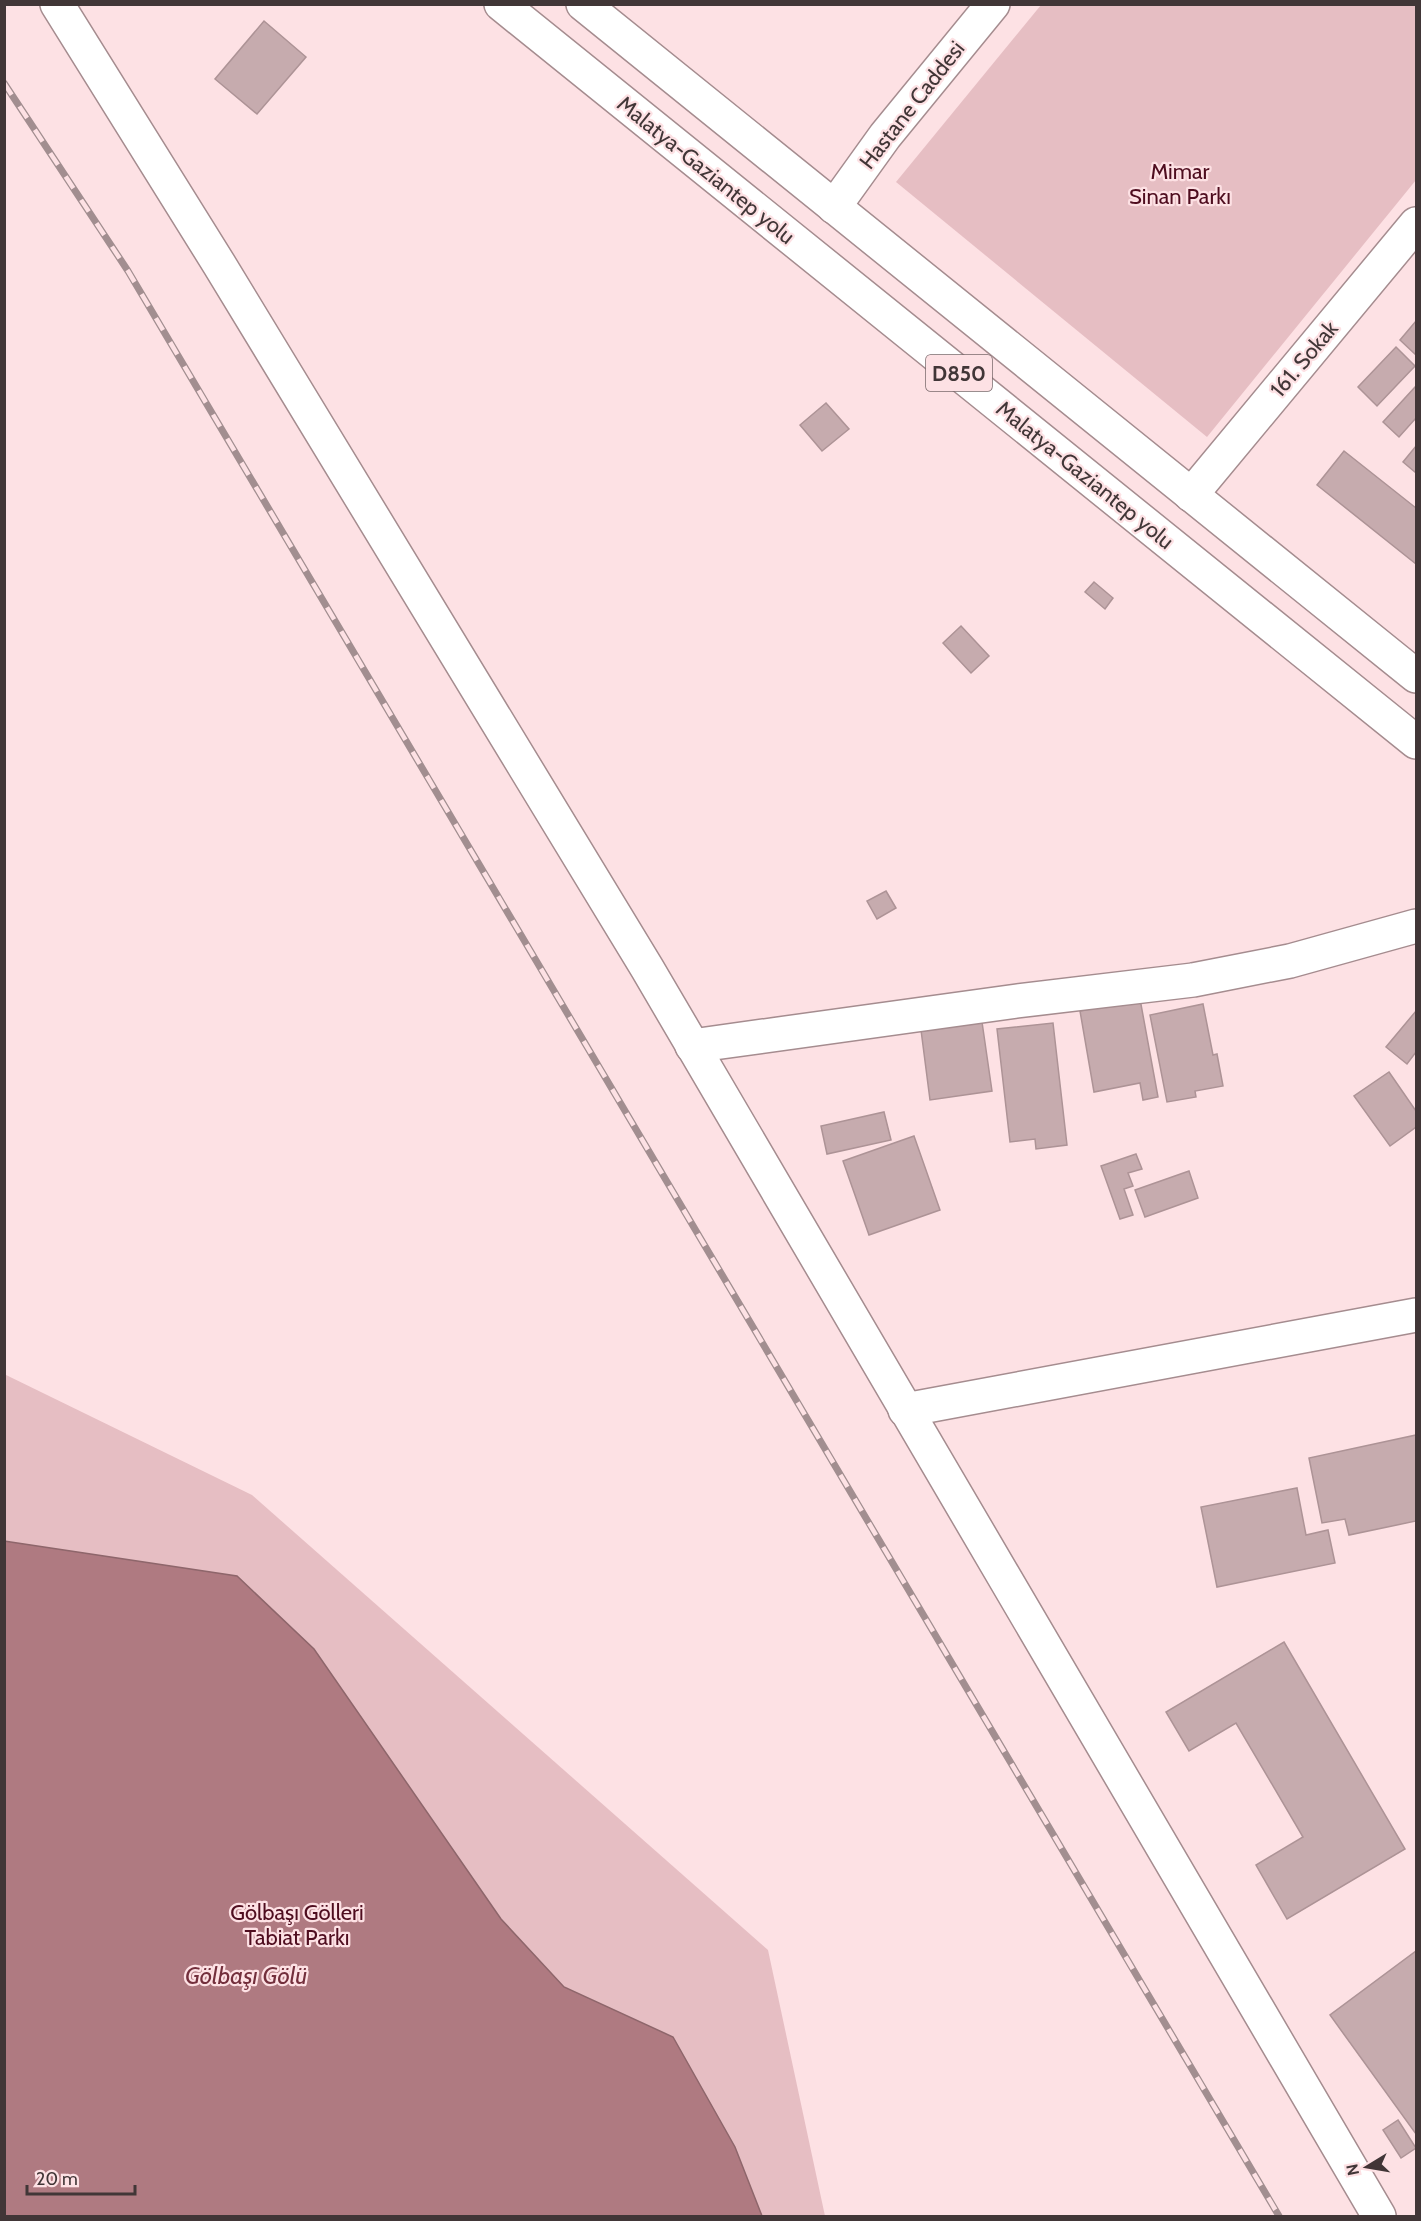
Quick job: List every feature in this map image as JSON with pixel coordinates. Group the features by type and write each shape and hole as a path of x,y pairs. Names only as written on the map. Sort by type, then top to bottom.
{"main road":[{"path":"57,4 232,284 693,1046 1379,2217"},
{"name":"Malatya-Gaziantep yolu","path":"501,4 1416,742"},
{"name":"D850","path":"583,4 1416,676"},
{"name":"Hastane Caddesi","path":"834,207 885,136 993,4"},
{"name":"161. Sokak","path":"1191,495 1416,224"},
{"path":"693,1046 1192,980 1290,961 1416,926"},
{"path":"905,1410 1416,1316"}],"green space":[{"name":"Mimar Sinan Parkı","path":"1041,5 1416,5 1416,180 1207,437 896,182"},
{"name":"Gölbaşı Gölü","path":"4,1374 252,1495 768,1950 825,2216 5,2216"}],"water":[{"name":"Gölbaşı Gölü","path":"4,1541 237,1576 314,1649 501,1919 564,1987 673,2037 735,2147 762,2216 5,2216"}],"building":[{"path":"264,21 306,57 257,114 215,79"},
{"path":"1416,321 1416,355 1400,340"},
{"path":"1396,347 1415,366 1377,406 1358,387"},
{"path":"1416,386 1416,418 1399,437 1383,422"},
{"path":"826,403 849,429 822,451 800,425"},
{"path":"1416,446 1416,473 1403,462"},
{"path":"1344,451 1416,508 1416,564 1317,485"},
{"path":"1094,582 1113,598 1105,609 1085,592"},
{"path":"961,626 989,656 971,673 943,643"},
{"path":"886,891 896,908 877,919 867,901"},
{"path":"1140,999 1158,1097 1143,1100 1140,1083 1094,1092 1080,1011"},
{"path":"1203,1004 1213,1055 1217,1054 1223,1086 1195,1091 1196,1097 1167,1102 1150,1015"},
{"path":"1416,1011 1416,1052 1407,1064 1386,1047"},
{"path":"982,1022 992,1091 930,1100 921,1030"},
{"path":"1053,1023 1067,1145 1036,1149 1035,1139 1010,1142 997,1029"},
{"path":"1389,1072 1416,1111 1416,1127 1390,1146 1354,1096"},
{"path":"884,1112 891,1140 827,1154 821,1126"},
{"path":"914,1136 940,1210 869,1235 843,1161"},
{"path":"1136,1154 1142,1169 1128,1173 1133,1186 1124,1189 1133,1215 1120,1219 1101,1166"},
{"path":"1189,1171 1198,1198 1145,1217 1135,1190"},
{"path":"1416,1435 1416,1521 1349,1535 1345,1519 1322,1523 1309,1458"},
{"path":"1297,1488 1306,1535 1328,1530 1335,1563 1217,1587 1201,1507"},
{"path":"1284,1642 1405,1849 1287,1919 1256,1865 1303,1837 1236,1723 1189,1751 1166,1712"},
{"path":"1416,1951 1416,2134 1330,2015"},
{"path":"1398,2120 1416,2148 1401,2158 1383,2130"}],"railway":[{"path":"4,83 128,271 1279,2216"}],"park label":[{"name":"Gölbaşı Gölleri Tabiat Parkı","path":"297,1925"}]}
